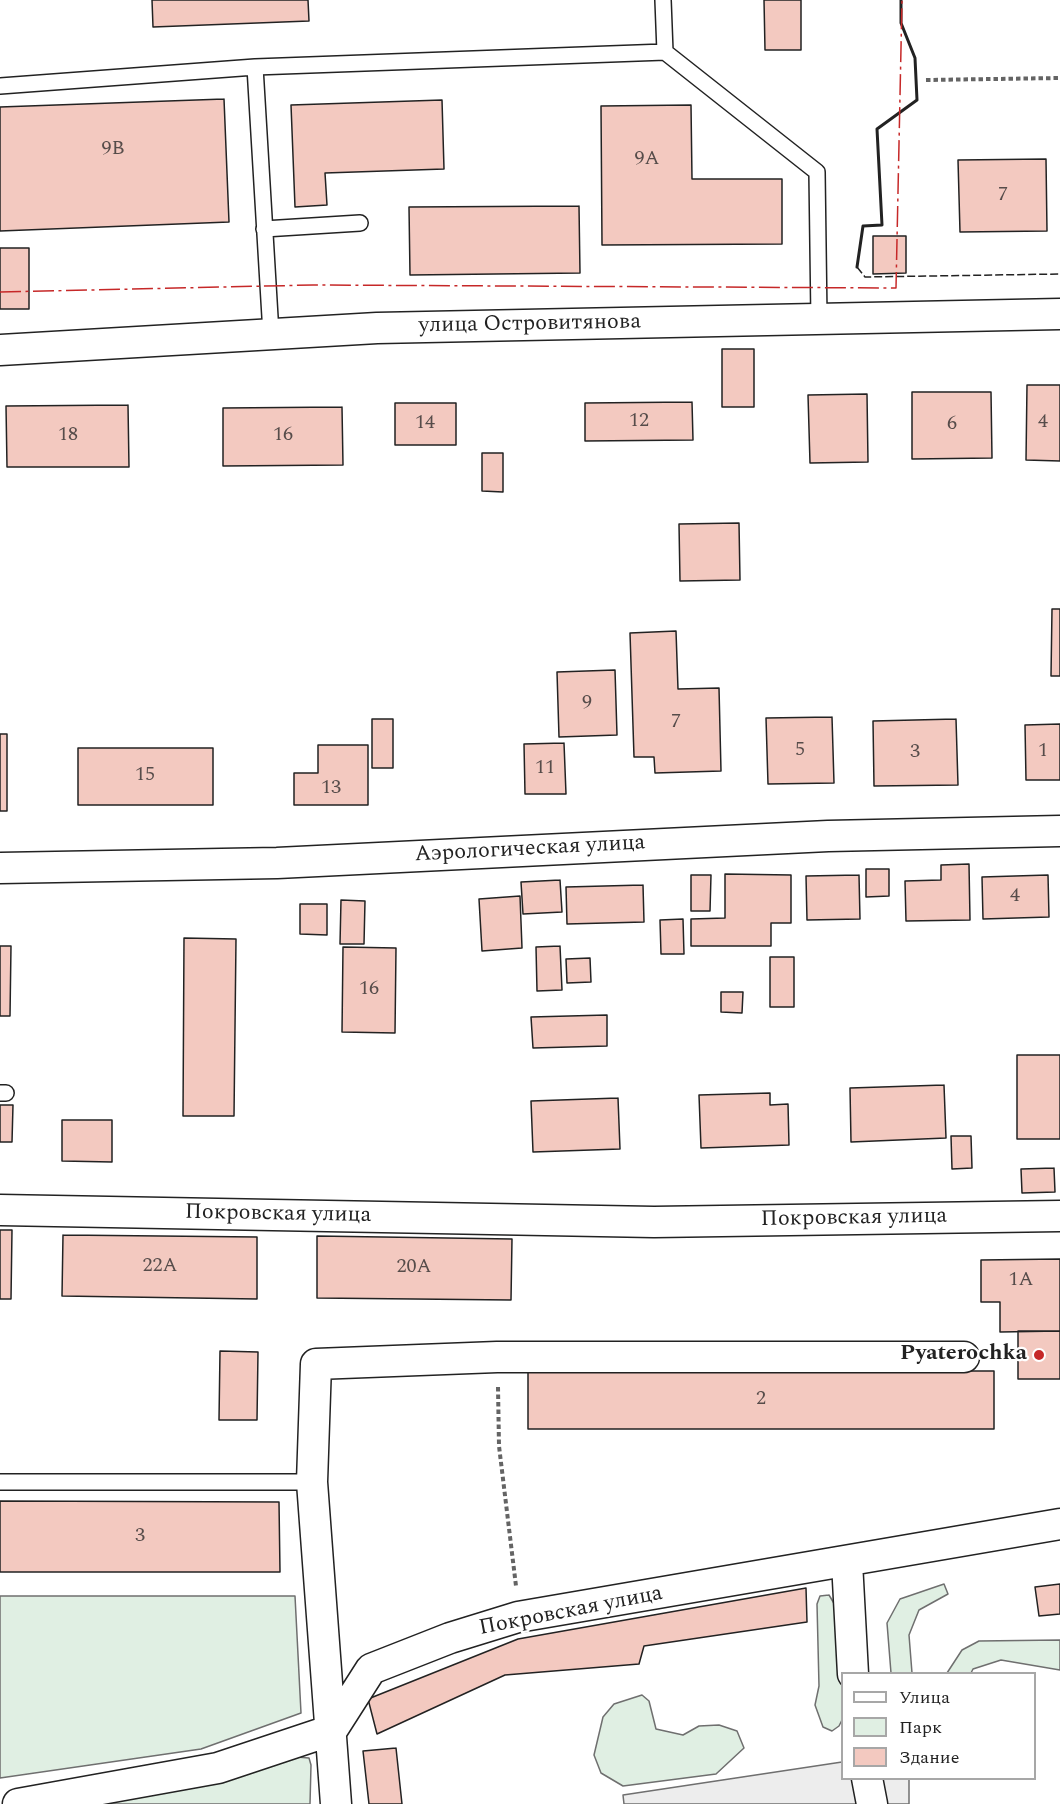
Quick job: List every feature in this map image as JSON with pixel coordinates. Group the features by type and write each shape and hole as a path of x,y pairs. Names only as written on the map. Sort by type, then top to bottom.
{"street":[{"name":"улица Островитянова","path":"0,350 377,328 1060,314"},
{"name":"Аэрологическая улица","path":"0,868 277,863 828,836 1060,831"},
{"name":"Покровская улица","path":"0,1210 654,1222 1060,1216"},
{"path":"336,1804 312,1482 316,1364 497,1357 964,1357"},
{"name":"Покровская улица","path":"332,1730 371,1669 450,1638 518,1617 1060,1524"},
{"path":"847,1562 853,1672"},
{"path":"18,1804 218,1768 332,1730"},
{"path":"867,1780 872,1804"}],"lane":[{"path":"663,0 665,52"},
{"path":"0,86 255,67 665,52 817,172 819,319"},
{"path":"255,67 270,334"},
{"path":"264,229 360,223"},
{"path":"0,1482 312,1482"}],"path":[{"path":"926,80 1060,78"},
{"path":"497,1357 499,1446 518,1617"}],"green space":[{"path":"944,1584 948,1594 919,1610 909,1635 912,1672 891,1672 887,1623 900,1599"},
{"path":"829,1595 835,1605 842,1672 841,1722 832,1731 823,1727 815,1705 819,1686 817,1604 820,1596"},
{"path":"0,1596 295,1596 301,1713 201,1749 0,1778"},
{"path":"1060,1640 1060,1670 1001,1660 973,1669 972,1672 948,1672 962,1650 979,1641"},
{"path":"642,1695 649,1701 656,1729 683,1735 699,1726 719,1725 737,1731 744,1748 716,1774 623,1786 601,1773 594,1755 603,1717 614,1704"},
{"path":"297,1757 309,1758 311,1765 310,1804 95,1804"}],"shaded area":[{"path":"841,1762 841,1780 909,1780 909,1804 624,1804 623,1795"}],"building":[{"path":"152,0 308,0 309,21 153,27"},
{"path":"764,0 801,0 801,50 765,50"},
{"path":"224,99 229,222 0,231 0,107"},
{"path":"442,100 444,169 325,173 327,205 295,207 291,105"},
{"path":"691,105 692,179 782,179 782,244 602,245 601,106"},
{"path":"1046,159 1047,231 960,232 958,160"},
{"path":"579,206 580,273 410,275 409,207"},
{"path":"873,236 906,236 906,273 873,274"},
{"path":"0,248 29,248 29,309 0,309"},
{"path":"722,349 754,349 754,407 722,407"},
{"path":"1027,385 1060,385 1060,461 1026,460"},
{"path":"912,392 991,392 992,458 912,459"},
{"path":"867,394 868,462 810,463 808,395"},
{"path":"692,402 693,440 585,441 585,403"},
{"path":"395,403 456,403 456,445 395,445"},
{"path":"128,405 129,467 7,467 6,406"},
{"path":"342,407 343,465 223,466 223,408"},
{"path":"482,453 503,453 503,492 482,491"},
{"path":"739,523 740,580 680,581 679,524"},
{"path":"1052,609 1060,609 1060,676 1051,676"},
{"path":"676,631 678,689 719,688 721,771 655,773 654,757 634,757 630,633"},
{"path":"615,670 617,735 559,737 557,672"},
{"path":"832,717 834,783 768,784 766,718"},
{"path":"372,719 393,719 393,768 372,768"},
{"path":"956,719 958,785 874,786 873,721"},
{"path":"1060,724 1060,780 1026,780 1025,725"},
{"path":"0,734 7,734 7,811 0,811"},
{"path":"564,743 566,794 525,794 524,744"},
{"path":"318,745 368,745 368,805 294,805 294,773 318,773"},
{"path":"78,748 213,748 213,805 78,805"},
{"path":"969,864 970,920 906,921 905,881 941,880 941,865"},
{"path":"866,869 889,869 889,896 866,897"},
{"path":"725,874 791,875 791,923 771,923 771,946 691,946 691,919 725,918"},
{"path":"691,875 711,875 710,911 691,911"},
{"path":"859,875 860,919 807,920 806,876"},
{"path":"1048,875 1049,917 983,919 982,877"},
{"path":"560,880 562,912 523,914 521,882"},
{"path":"643,885 644,922 567,924 566,887"},
{"path":"520,896 522,948 482,951 479,899"},
{"path":"341,900 365,901 364,944 340,944"},
{"path":"300,904 327,904 327,935 300,934"},
{"path":"683,919 684,954 661,954 660,920"},
{"path":"184,938 236,939 234,1116 183,1116"},
{"path":"0,946 11,946 10,1016 0,1016"},
{"path":"560,946 562,990 537,991 536,947"},
{"path":"343,947 396,948 395,1033 342,1032"},
{"path":"770,957 794,957 794,1007 770,1007"},
{"path":"590,958 591,982 567,983 566,959"},
{"path":"721,992 743,992 742,1013 721,1012"},
{"path":"607,1015 607,1046 533,1048 531,1017"},
{"path":"1017,1055 1060,1055 1060,1139 1017,1139"},
{"path":"944,1085 946,1138 851,1142 850,1088"},
{"path":"770,1093 770,1105 788,1104 789,1145 701,1148 699,1095"},
{"path":"618,1098 620,1149 533,1152 531,1101"},
{"path":"0,1105 13,1105 12,1142 0,1142"},
{"path":"62,1120 112,1120 112,1162 62,1161"},
{"path":"951,1136 971,1136 972,1168 952,1169"},
{"path":"1054,1168 1055,1192 1022,1193 1021,1169"},
{"path":"0,1230 12,1230 11,1299 0,1299"},
{"path":"63,1235 257,1237 257,1299 62,1296"},
{"path":"317,1236 512,1239 511,1300 317,1298"},
{"path":"1060,1259 1060,1331 1000,1332 1000,1302 981,1302 981,1260"},
{"name":"Pyaterochka","path":"1018,1331 1060,1331 1060,1379 1018,1379"},
{"path":"220,1351 258,1352 257,1420 219,1420"},
{"path":"528,1371 994,1371 994,1429 528,1429"},
{"path":"0,1501 279,1502 280,1572 0,1572"},
{"path":"1060,1584 1060,1614 1039,1616 1035,1587"},
{"path":"806,1588 807,1622 644,1646 639,1664 505,1675 377,1734 368,1699 518,1639"},
{"path":"396,1748 402,1804 369,1804 363,1751"}],"fence":[{"path":"857,267 865,277 1060,274"}],"wall":[{"path":"857,267 863,226 882,225 877,129 917,100 915,58 901,23 901,0"}],"power":[{"path":"0,292 313,285 896,288 902,0"}],"place":[{"name":"Pyaterochka","path":"1039,1355"}]}
